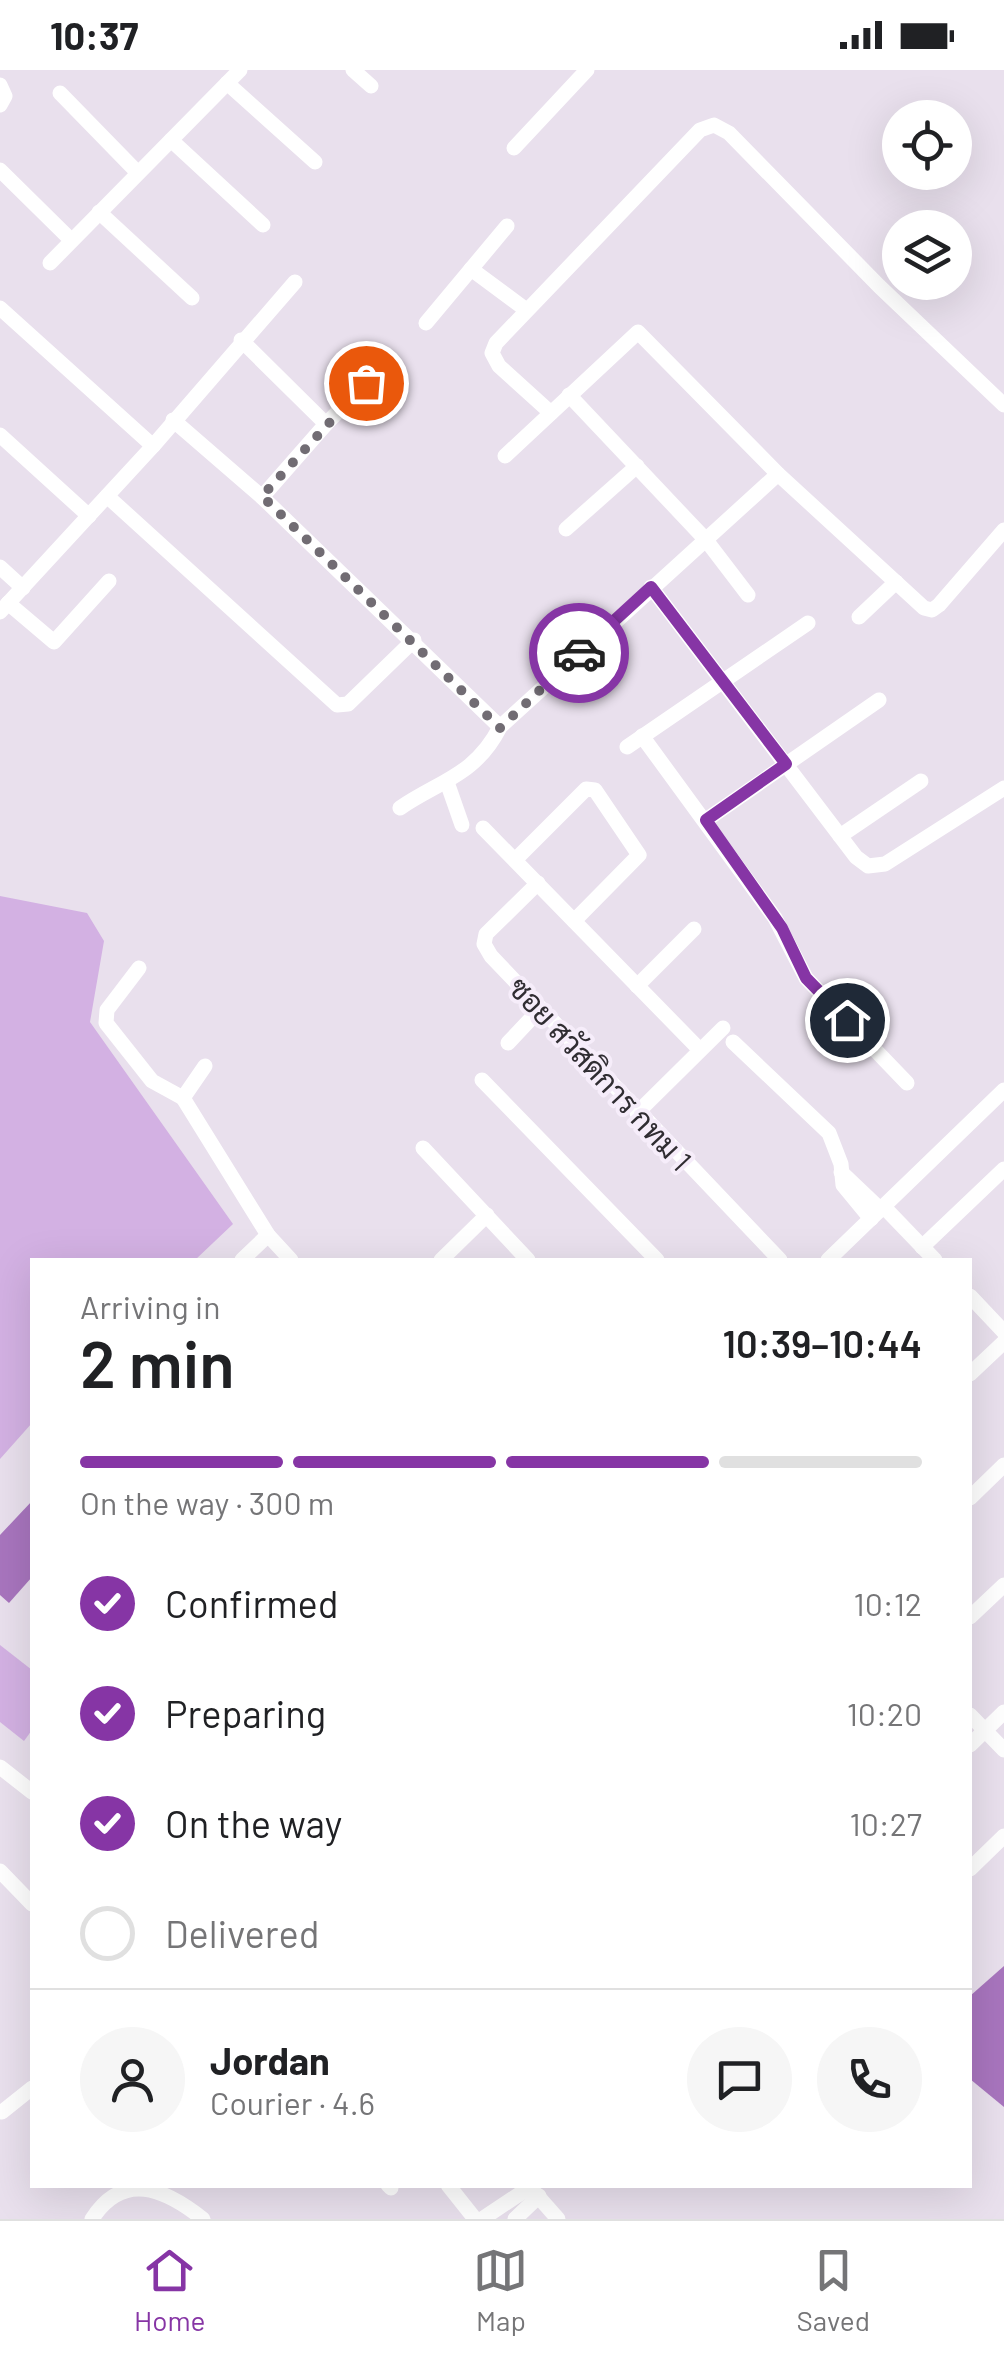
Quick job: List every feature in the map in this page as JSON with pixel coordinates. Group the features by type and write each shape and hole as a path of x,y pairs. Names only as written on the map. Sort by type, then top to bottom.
{"street":[{"path":"50,263 240,70"},
{"path":"353,70 372,86"},
{"path":"514,148 587,70"},
{"path":"227,82 315,162"},
{"path":"0,85 5,96 0,106"},
{"path":"60,93 138,172"},
{"path":"550,413 499,366 492,353 525,310 700,130 714,125 730,132 878,286 1004,405"},
{"path":"170,140 263,225"},
{"path":"0,170 71,240"},
{"path":"98,212 192,298"},
{"path":"426,323 507,226"},
{"path":"470,269 525,310"},
{"path":"109,581 54,642 4,608 154,446 240,340 295,282"},
{"path":"0,308 154,446"},
{"path":"505,456 638,332 778,474 932,610 1004,530"},
{"path":"240,340 326,424"},
{"path":"262,496 366,383"},
{"path":"569,395 706,540 748,595"},
{"path":"173,420 262,496 500,728"},
{"path":"0,435 89,516"},
{"path":"566,529 638,466"},
{"path":"400,808 422,793 448,785 493,741 500,728 778,474"},
{"path":"107,496 337,706 348,704 414,640"},
{"path":"0,567 23,588"},
{"path":"859,617 896,582"},
{"path":"651,587 856,857 878,867 1004,788"},
{"path":"626,746 808,623"},
{"path":"706,820 879,700"},
{"path":"642,736 782,928 806,978 907,1083"},
{"path":"840,836 921,781"},
{"path":"448,785 462,825"},
{"path":"515,860 586,789 595,790 639,854 574,921"},
{"path":"483,828 700,1050"},
{"name":"ซอย สวัสดิการ กทม 1","path":"538,883 486,934 484,944 637,1113 778,1258"},
{"path":"637,986 694,929"},
{"path":"138,968 108,1010 106,1022 152,1081 183,1098 268,1235 290,1258"},
{"path":"508,1043 540,1009"},
{"path":"637,1113 700,1050 728,1035 830,1132 843,1185 933,1258"},
{"path":"183,1098 205,1066"},
{"path":"482,1080 656,1258"},
{"path":"830,1258 1004,1090"},
{"path":"423,1148 526,1258"},
{"path":"922,1247 1004,1169"},
{"path":"442,1258 486,1216"},
{"path":"244,1258 268,1235"},
{"path":"972,1298 1004,1332"},
{"path":"972,1372 1004,1342"},
{"path":"972,1496 1004,1464"},
{"path":"972,1615 1004,1585"},
{"path":"972,1743 1004,1712"},
{"path":"972,1717 1004,1750"},
{"path":"1,1770 30,1791"},
{"path":"972,1867 1004,1836"},
{"path":"0,1871 30,1902"},
{"path":"2,2112 30,2090"},
{"path":"451,2188 478,2219 532,2189"},
{"path":"92,2219 109,2196 143,2189 166,2196 203,2219"},
{"path":"515,2219 532,2189"},
{"path":"532,2189 558,2219"}],"shaded area":[{"path":"0,896 87,913 104,941 90,1022 233,1224 197,1258 30,1258 30,1425 0,1459"},
{"path":"30,1503 30,1579 9,1603 0,1595 0,1535"},
{"path":"0,1645 30,1668 30,1733 24,1741 0,1722"},
{"path":"1004,1966 1004,2107 972,2081 972,1994"}],"way so far":[{"path":"366,383 262,496 500,728 579,653"}],"route":[{"path":"579,653 651,587 786,764 706,820 782,928 806,978 847,1020"}]}
